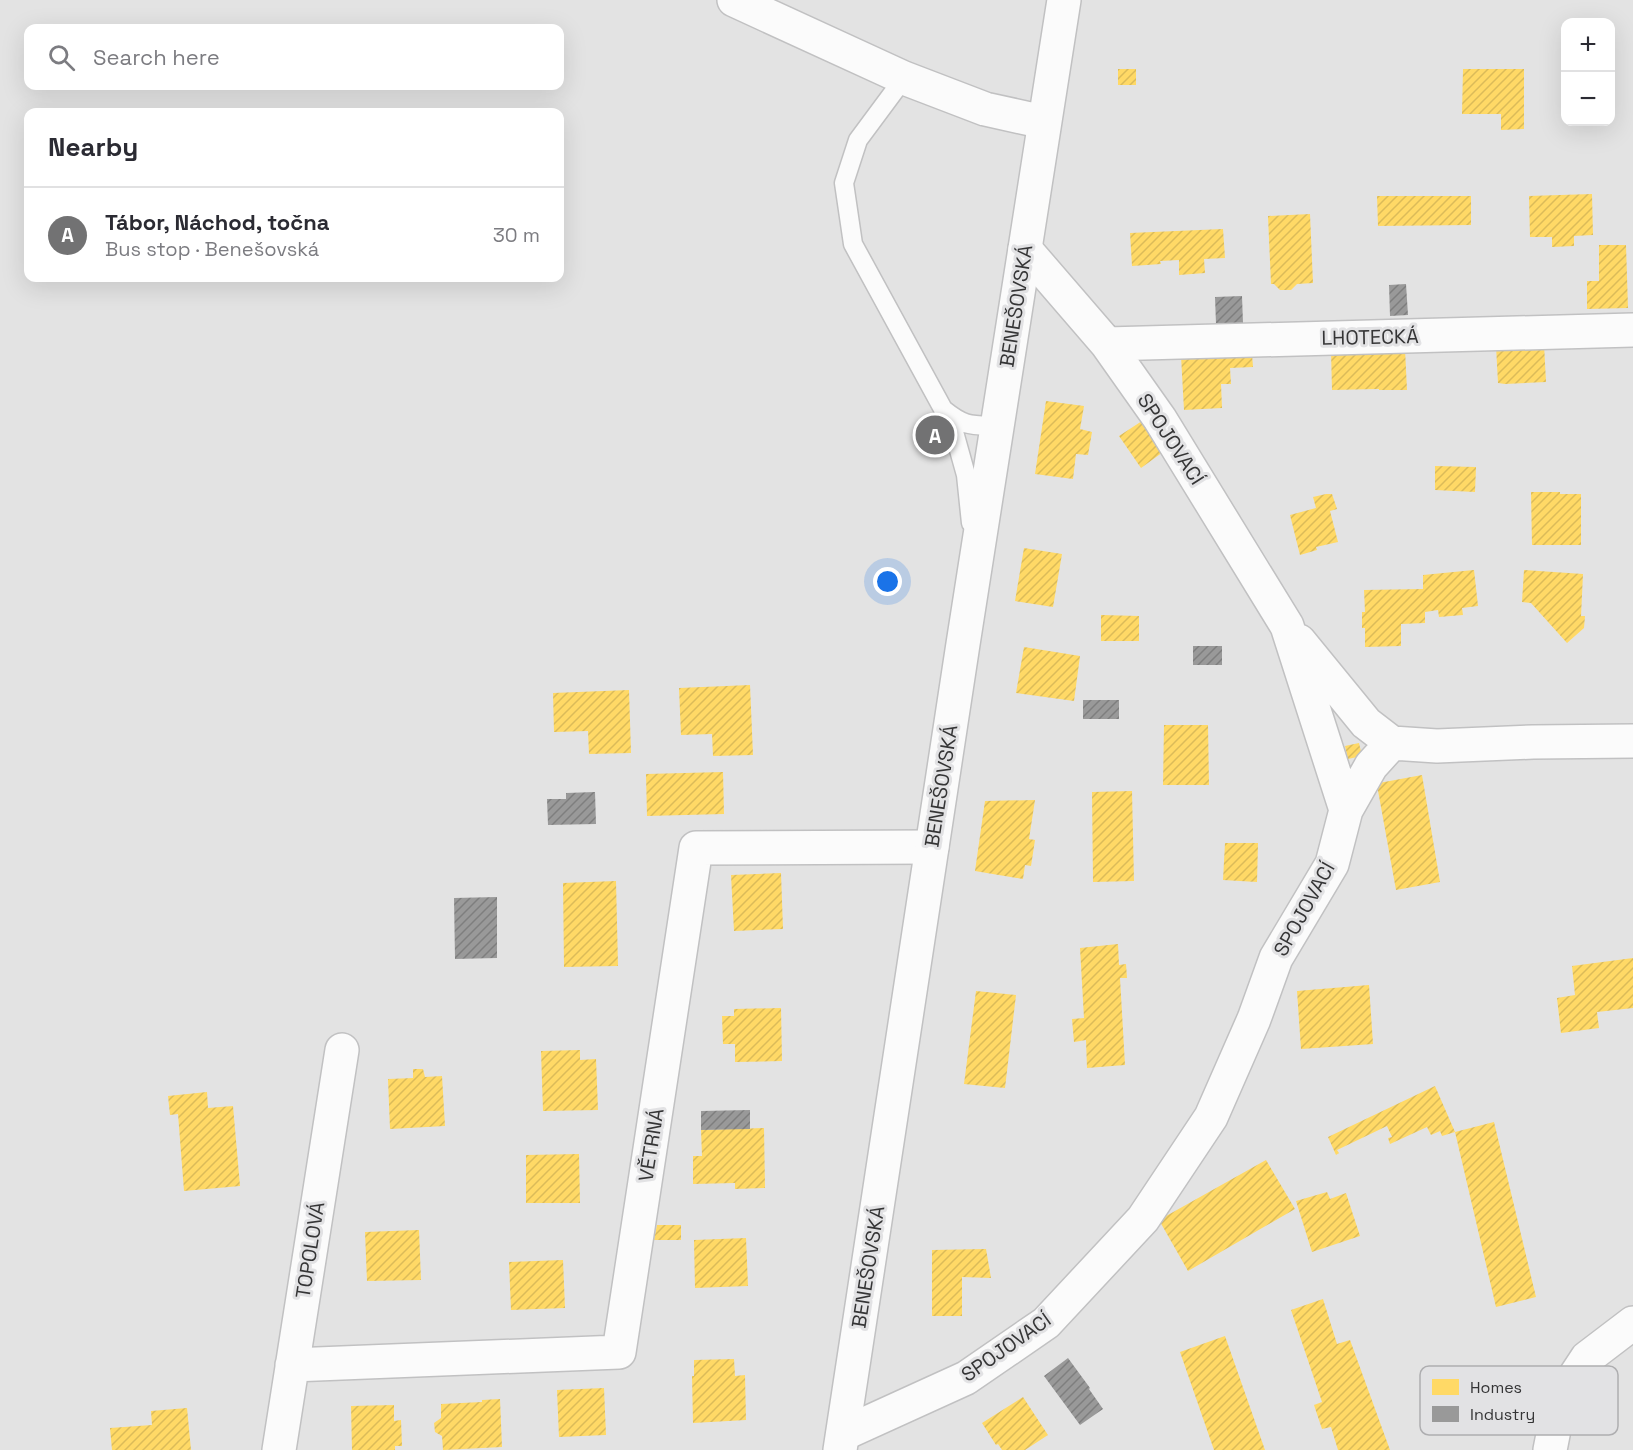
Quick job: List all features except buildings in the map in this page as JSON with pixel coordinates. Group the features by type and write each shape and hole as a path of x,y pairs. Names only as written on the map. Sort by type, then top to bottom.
{"street":[{"path":"734,0 904,78 985,109 1044,122"},
{"name":"BENEŠOVSKÁ","path":"842,1442 1064,0"},
{"name":"SPOJOVACÍ","path":"842,1442 966,1378 1046,1323 1143,1219 1211,1117 1254,1019 1276,958 1332,864 1346,810 1287,626 1160,419 1107,344 1025,249"},
{"name":"LHOTECKÁ","path":"1107,344 1633,330"},
{"path":"1287,626 1366,723 1392,743 1437,746 1633,741"},
{"path":"1346,810 1371,766 1392,743"},
{"name":"VĚTRNÁ","path":"292,1365 619,1352 696,848 932,847"},
{"name":"TOPOLOVÁ","path":"279,1450 342,1050"},
{"path":"1582,1366 1587,1358 1633,1323"},
{"path":"1550,1450 1553,1435"}],"lane":[{"path":"904,78 858,140 844,183 852,244 954,432 966,475 976,564"},
{"path":"943,409 958,422 997,426"}],"place":[{"name":"Tábor, Náchod, točna","path":"935,435"}]}
